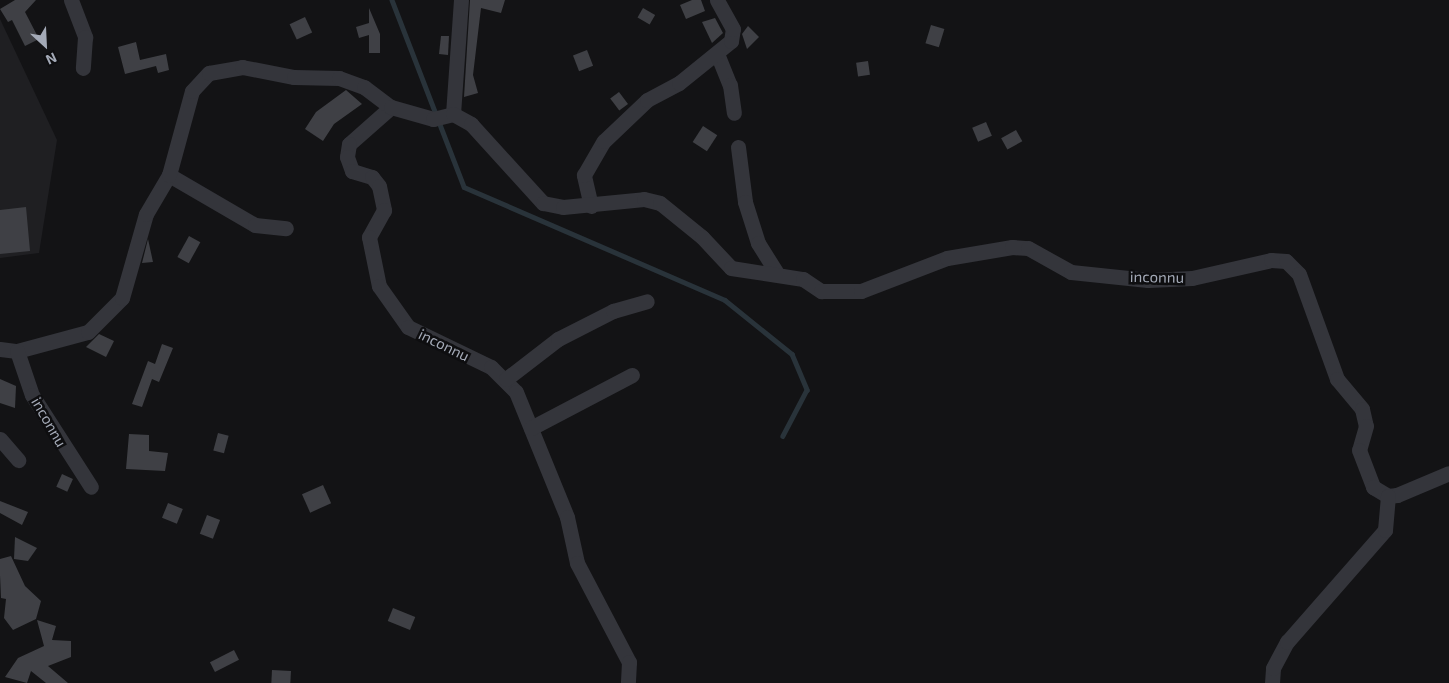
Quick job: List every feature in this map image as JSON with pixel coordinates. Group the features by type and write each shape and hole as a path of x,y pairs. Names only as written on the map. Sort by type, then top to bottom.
{"street":[{"path":"71,0 85,37 83,68"},
{"path":"0,349 17,351 88,332 122,298 146,214 169,175 192,92 209,73 242,67 294,77 338,78 364,87 391,107 433,119 451,114 461,0"},
{"path":"590,206 584,176 604,141 647,100 718,56 734,33 717,0"},
{"path":"718,56 730,85 734,113"},
{"name":"inconnu","path":"391,107 349,144 347,157 352,171 372,177 379,186 384,210 369,237 379,286 408,327 506,379"},
{"name":"inconnu","path":"451,114 471,124 543,203 590,206 644,199 660,203 702,237 731,268 776,272 803,278 832,293 878,286 954,256 1012,247 1028,248 1071,272 1148,280 1192,278 1271,260 1286,261 1299,274 1336,379 1362,409 1366,426 1359,450 1364,472 1372,487 1388,496"},
{"path":"738,148 745,202 758,244 776,272"},
{"path":"169,175 255,225 286,228"},
{"path":"628,683 629,662 577,563 566,517 531,428 506,379 558,339 613,311 647,301"},
{"name":"inconnu","path":"17,351 32,395 91,487"},
{"path":"531,428 632,375"},
{"path":"0,439 18,460"},
{"path":"1272,683 1273,668 1287,642 1385,530 1388,496 1411,492 1449,473"}],"shaded area":[{"path":"0,19 57,140 39,253 0,258"}],"building":[{"path":"15,0 36,0 25,12 39,39 25,46 12,20 8,22 0,9"},
{"path":"470,0 505,0 501,13 481,8 473,75 478,93 464,97"},
{"path":"692,0 701,0 705,11 686,19 680,5"},
{"path":"369,8 380,34 380,53 369,53 369,35 359,38 356,27 369,23"},
{"path":"643,8 655,15 650,25 638,18"},
{"path":"305,17 312,32 297,40 290,24"},
{"path":"715,18 723,33 712,43 702,22"},
{"path":"931,25 944,29 939,47 925,43"},
{"path":"748,26 759,37 747,49 742,34"},
{"path":"441,36 449,36 448,55 439,54"},
{"path":"136,42 140,60 166,54 169,70 158,73 156,66 125,74 118,47"},
{"path":"587,50 593,66 579,71 573,55"},
{"path":"868,61 870,75 858,77 856,63"},
{"path":"346,90 362,104 334,124 323,141 305,129 316,112"},
{"path":"619,92 628,104 619,111 610,99"},
{"path":"986,122 992,136 978,142 972,128"},
{"path":"703,126 717,135 707,151 693,142"},
{"path":"1016,130 1022,141 1007,150 1001,138"},
{"path":"26,207 30,251 0,254 0,210"},
{"path":"189,236 200,242 189,263 177,257"},
{"path":"148,239 153,262 142,263"},
{"path":"99,334 114,341 106,357 86,347"},
{"path":"162,344 173,348 159,382 152,379 142,407 132,404 148,361 155,364"},
{"path":"0,379 16,386 15,408 0,403"},
{"path":"218,433 229,436 224,453 213,450"},
{"path":"129,434 149,435 149,451 168,453 165,471 126,469"},
{"path":"62,474 73,479 67,492 56,487"},
{"path":"323,485 331,503 310,513 302,494"},
{"path":"0,501 28,512 22,525 0,513"},
{"path":"168,503 183,509 177,524 162,518"},
{"path":"207,515 220,520 213,539 200,534"},
{"path":"15,537 37,548 28,561 14,559"},
{"path":"11,556 25,586 41,601 36,619 13,630 4,618 6,599 1,598 0,575 0,559"},
{"path":"393,608 415,617 410,630 388,621"},
{"path":"37,620 56,626 52,640 71,641 71,657 48,666 68,683 46,683 31,671 27,683 5,677 18,658 44,646"},
{"path":"234,650 239,660 215,672 210,662"},
{"path":"272,670 291,671 290,683 271,683"}],"waterway":[{"path":"392,0 464,187 725,300 792,354 807,390 783,436"}]}
